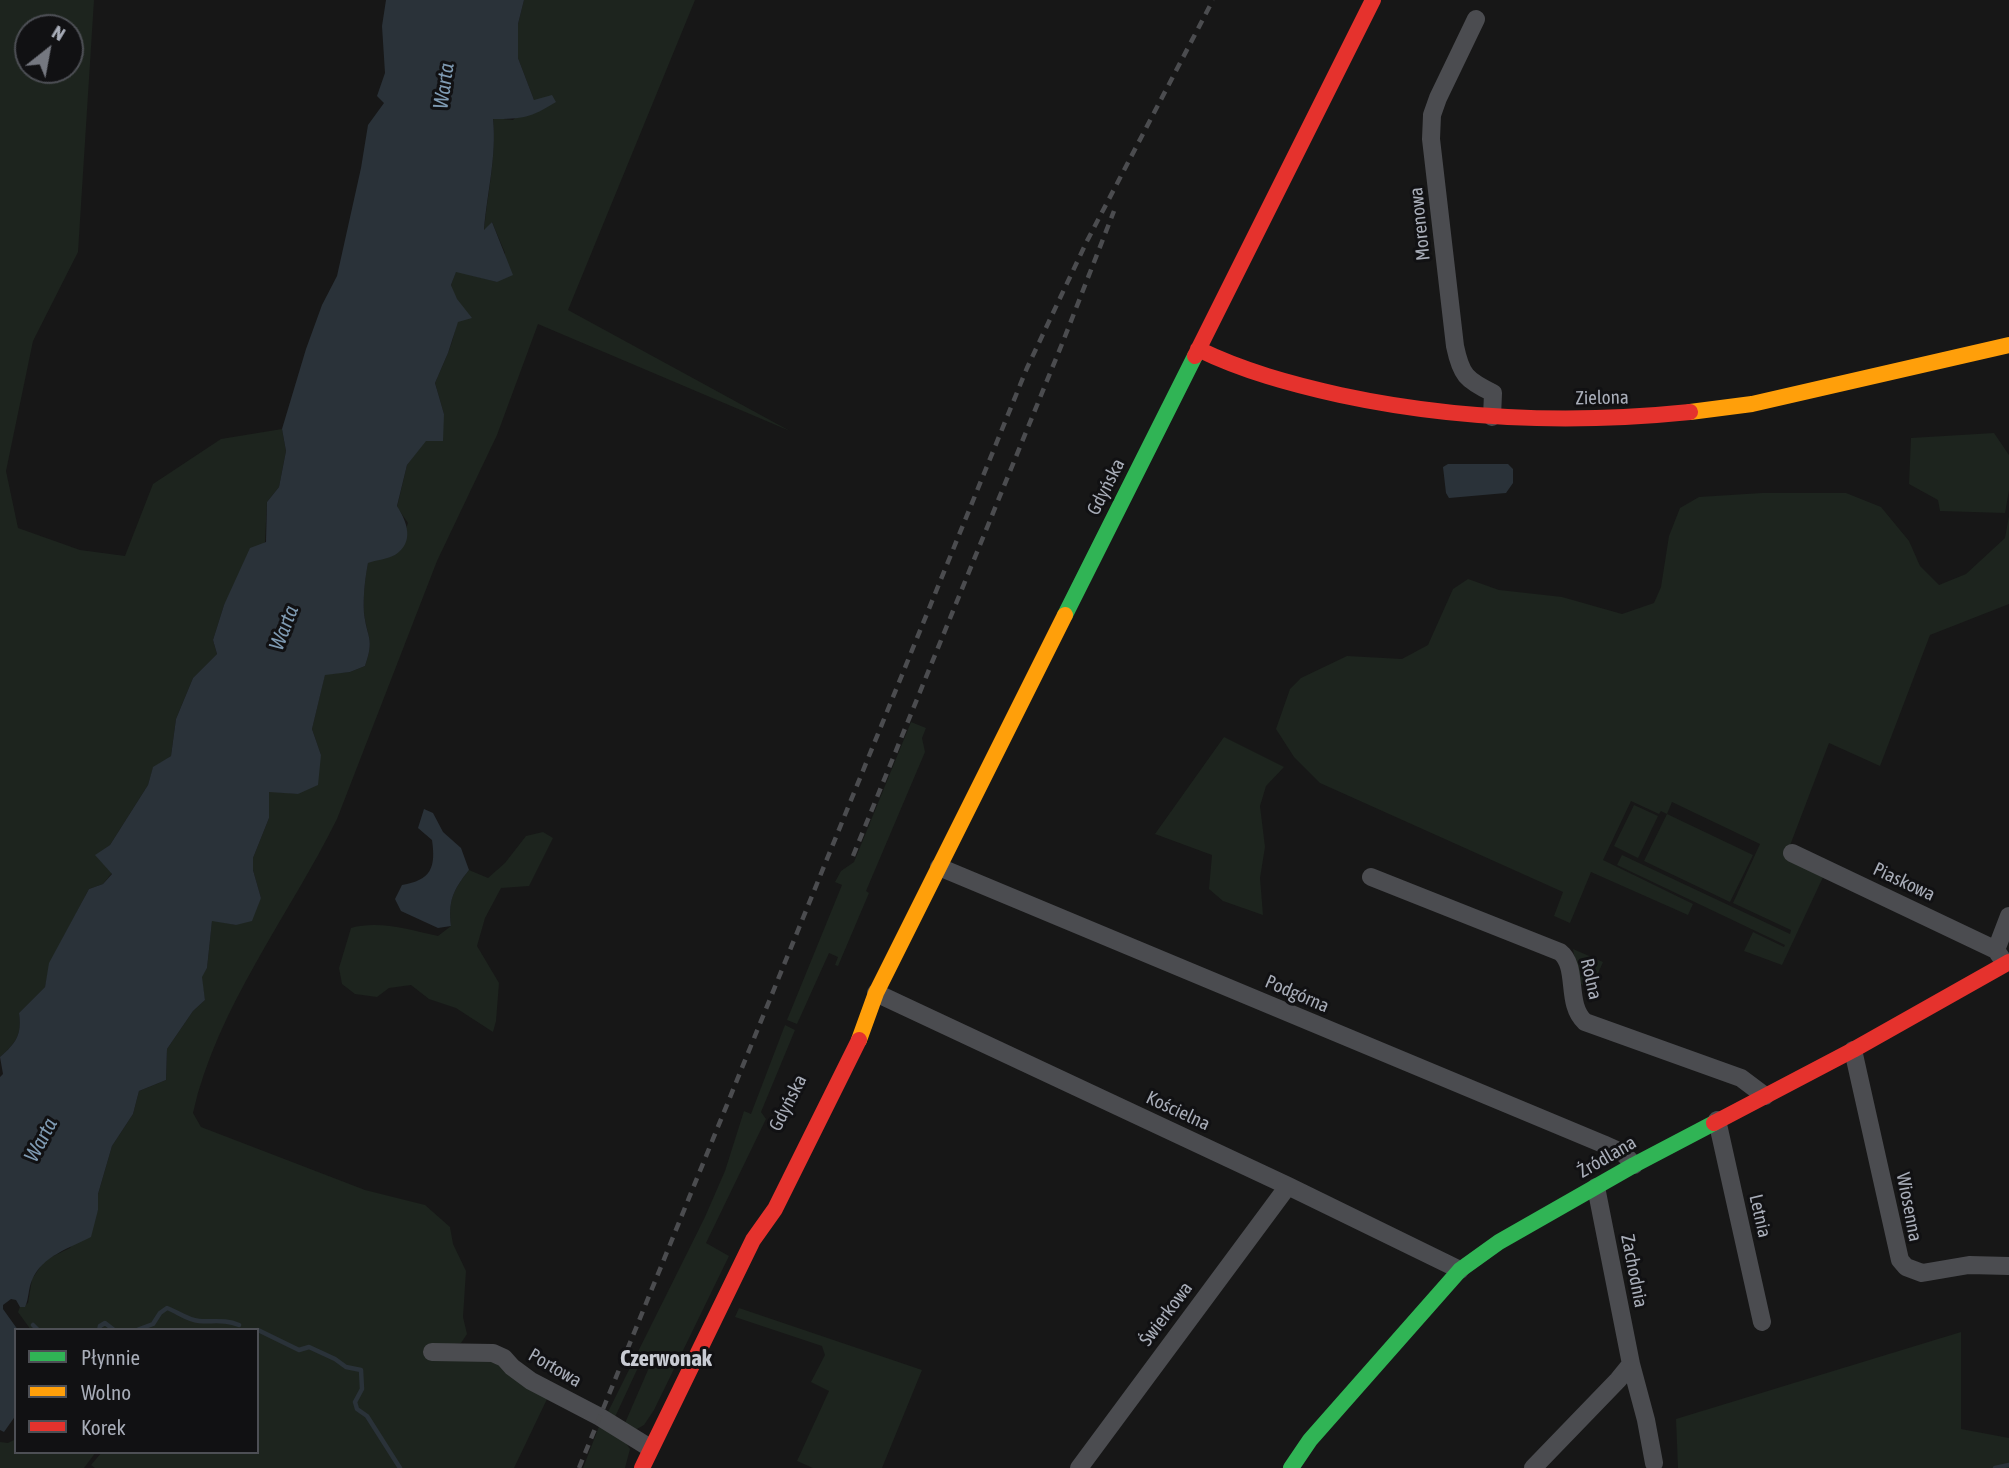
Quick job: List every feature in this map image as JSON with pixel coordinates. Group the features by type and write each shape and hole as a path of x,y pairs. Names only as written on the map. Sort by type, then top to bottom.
{"street":[{"name":"Gdyńska","path":"642,1468 753,1240 775,1209 855,1050 876,993 1373,0"},
{"name":"Morenowa","path":"1475,19 1438,98 1432,115 1432,139 1459,367 1472,382 1493,393 1492,417"},
{"name":"Zielona","path":"1198,349 1235,367 1337,394 1411,408 1492,417 1557,420 1623,419 1711,411 2009,345"},
{"name":"Piaskowa","path":"1793,853 2005,962"},
{"name":"Podgórna","path":"939,867 1603,1144 1623,1153 1634,1165"},
{"name":"Rolna","path":"1371,877 1560,952 1567,960 1578,1016 1586,1022 1741,1078 1765,1096"},
{"path":"2005,962 2009,916"},
{"name":"Źródlana","path":"1291,1468 1328,1418 1444,1286 1499,1242 1717,1120 1853,1051 2005,962"},
{"name":"Kościelna","path":"876,993 1461,1270"},
{"name":"Wiosenna","path":"1853,1051 1900,1261 1906,1267 1922,1273 1969,1265 2009,1266"},
{"name":"Letnia","path":"1717,1120 1762,1322"},
{"name":"Świerkowa","path":"1079,1468 1288,1186"},
{"name":"Zachodnia","path":"1597,1187 1630,1364 1646,1420 1654,1463"},
{"name":"Portowa","path":"432,1352 493,1353 504,1358 531,1381 600,1417 650,1448"},
{"path":"1533,1468 1618,1380 1630,1364"}],"shaded area":[{"path":"0,0 94,0 78,252 33,341 6,471 18,528 80,550 125,556 153,484 221,439 282,429 286,451 279,487 267,502 265,542 224,605 213,640 217,654 193,678 176,719 171,756 153,768 148,785 110,845 96,855 112,873 103,884 89,889 50,963 45,987 19,1013 20,1027 17,1038 0,1057"},
{"path":"524,0 695,0 568,310 790,431 538,324 497,435 437,561 337,819 236,999 204,1074 193,1113 201,1127 365,1190 425,1205 450,1227 453,1244 466,1271 463,1317 467,1334 461,1343 446,1345 492,1361 548,1397 514,1468 95,1468 91,1465 100,1454 259,1454 259,1328 30,1328 18,1312 20,1307 28,1303 32,1279 45,1260 70,1248 98,1210 98,1194 112,1146 133,1114 139,1091 166,1080 167,1049 193,1011 205,1000 201,977 207,968 212,920 236,925 261,898 253,870 253,858 269,818 269,791 298,794 321,755 312,729 325,674 350,672 365,666 370,644 364,606 368,562 395,555 408,523 397,507 407,465 444,414 435,383 450,347 456,323 457,311 451,285 456,271 497,282 505,253 492,222 484,232 493,161 493,118 513,120 534,100 518,58 518,24"},
{"path":"1994,433 2009,455 2009,490 2005,513 1940,511 1938,500 1909,484 1911,438"},
{"path":"1762,493 1846,493 1881,507 1909,541 1920,566 1939,585 1966,574 2005,538 2009,516 2009,604 1930,635 1880,766 1829,743 1786,856 1824,875 1782,965 1744,951 1753,932 1784,947 1785,945 1617,865 1622,855 1790,934 1791,930 1733,903 1760,844 1672,802 1667,814 1661,811 1659,814 1631,801 1603,860 1693,904 1688,915 1591,872 1570,923 1554,916 1563,892 1320,783 1294,757 1276,729 1290,689 1301,678 1347,656 1402,659 1428,645 1453,589 1468,579 1499,590 1562,597 1622,614 1654,603 1661,587 1669,536 1680,508 1699,497"},
{"path":"911,722 926,728 922,738 925,752 866,891 869,893 838,966 835,965 838,957 829,953 797,1024 787,1020 842,885 835,882 841,871 854,862"},
{"path":"1224,737 1284,767 1266,786 1260,806 1265,847 1260,878 1263,915 1223,901 1209,889 1212,855 1155,834"},
{"path":"1634,805 1658,816 1638,858 1614,846"},
{"path":"1667,814 1753,855 1730,902 1644,861"},
{"path":"543,832 553,838 529,886 501,888 485,918 477,946 499,983 493,1032 456,1008 429,999 411,985 389,988 377,997 355,994 342,984 339,968 351,928 383,925 438,936 451,926 453,896 469,870 488,878 505,863 526,836"},
{"path":"1573,949 1603,962 1591,989 1579,983"},
{"path":"785,1025 795,1030 761,1112 766,1119 706,1243 729,1256 654,1410 644,1425 635,1430 625,1423 651,1363 642,1359 615,1417 608,1412 705,1217 725,1171 744,1111 751,1114"},
{"path":"739,1308 922,1370 882,1468 813,1468 797,1461 829,1391 811,1382 825,1355 822,1346 735,1317"},
{"path":"1961,1332 1961,1429 2009,1438 2009,1468 1678,1468 1676,1419"},
{"path":"600,1424 630,1449 625,1468 583,1468"},
{"path":"14,1440 14,1454 94,1454 84,1468 0,1468 0,1442 8,1443"}],"water":[{"name":"Warta","path":"386,0 524,0 518,24 518,58 534,100 552,95 556,102 526,116 493,119 493,160 484,230 492,222 513,275 497,282 456,272 451,285 457,299 472,318 458,322 435,383 444,414 443,441 426,441 407,465 397,506 406,525 405,544 395,555 368,563 364,607 370,644 365,666 350,672 325,675 312,729 321,755 318,785 298,794 269,792 269,818 253,858 253,870 261,898 252,921 236,925 212,921 207,968 202,977 205,1000 193,1011 167,1049 166,1080 139,1091 133,1114 112,1146 98,1194 98,1210 91,1237 57,1254 42,1265 32,1280 25,1307 20,1307 16,1300 11,1299 3,1305 17,1328 14,1328 14,1418 4,1432 0,1430 0,1077 3,1074 0,1057 17,1038 20,1027 19,1013 45,987 49,963 89,889 103,884 112,874 95,855 110,845 148,785 153,767 171,756 176,719 193,678 217,654 213,640 224,605 250,548 266,542 267,502 279,487 286,451 282,429 306,349 322,305 337,276 368,125 384,103 377,96 385,73 382,26"},
{"path":"1448,464 1508,464 1513,469 1513,483 1506,493 1449,498 1443,467"},
{"path":"424,809 433,813 443,832 461,848 469,870 453,896 451,926 438,928 401,911 395,899 402,885 425,876 432,865 432,840 418,828"}],"waterway":[{"path":"142,1328 153,1324 167,1308 195,1320 224,1321 239,1325"},
{"path":"100,1328 105,1323 111,1328"},
{"path":"33,1325 36,1328"},
{"path":"259,1330 299,1350 309,1347 346,1367 361,1370 362,1389 355,1402 357,1409 367,1416 400,1468"},
{"path":"1995,1468 2009,1465"}],"railway":[{"path":"579,1468 1027,368 1087,241 1213,0"},
{"path":"853,856 1114,211"}],"traffic: fast":[{"path":"1065,615 1195,356"},
{"path":"1291,1468 1310,1440 1460,1270 1499,1242 1714,1123"}],"traffic: slow":[{"path":"1690,412 1752,404 2009,345"},
{"path":"859,1040 876,993 1065,615"}],"traffic: jam":[{"path":"1195,356 1373,0"},
{"path":"1198,349 1250,370 1303,386 1427,410 1471,415 1558,418 1690,412"},
{"path":"1714,1123 1853,1050 2009,962"},
{"path":"642,1468 753,1240 775,1209 859,1040"}],"district":[{"name":"Czerwonak","path":"666,1359"}]}
